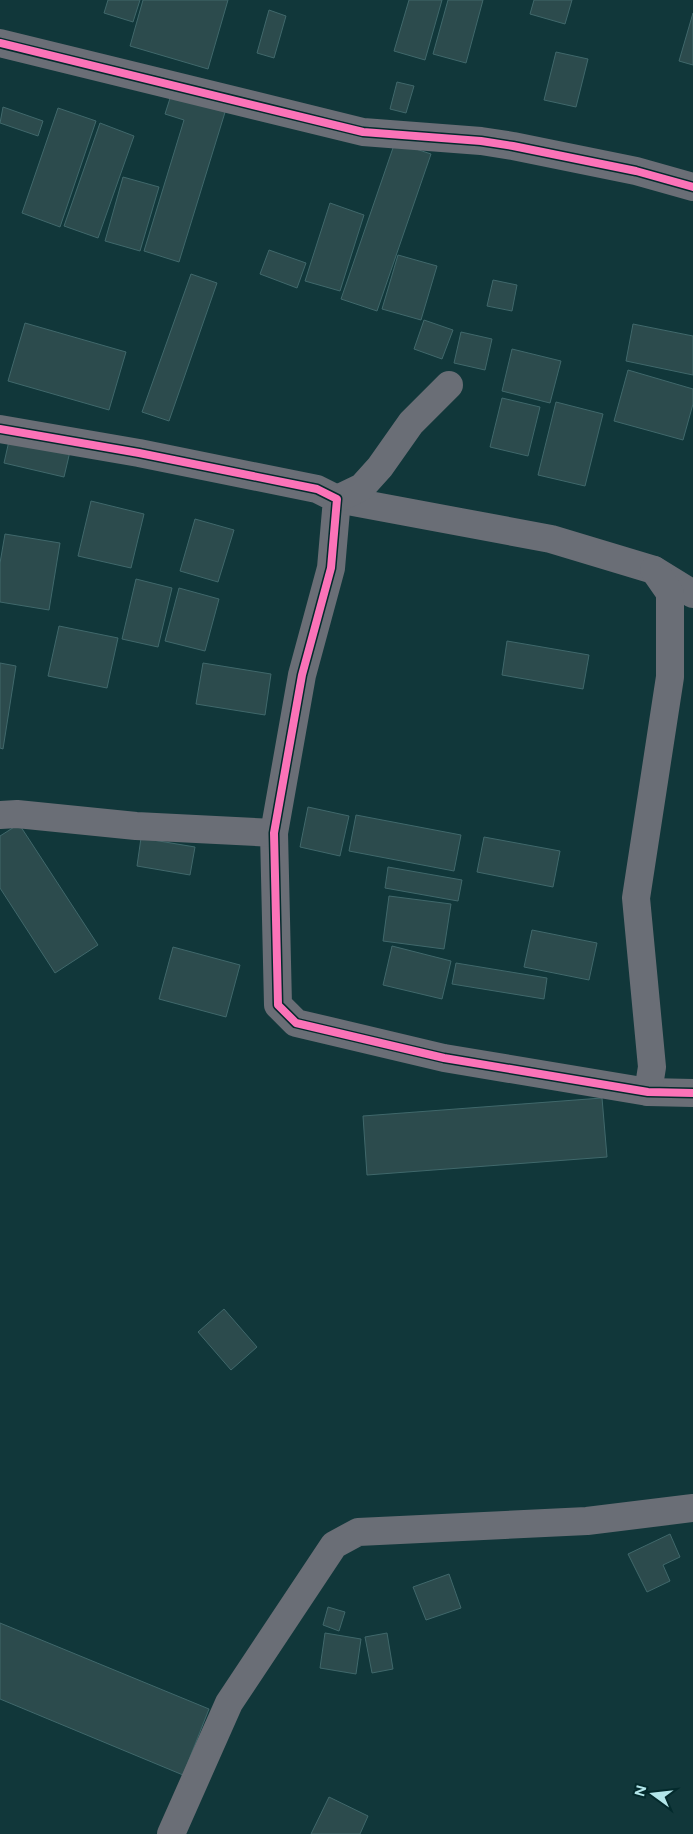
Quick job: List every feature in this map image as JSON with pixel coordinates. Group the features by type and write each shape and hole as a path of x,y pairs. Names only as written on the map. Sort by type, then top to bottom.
{"street":[{"path":"0,42 363,132 481,141 513,146 636,171 693,186"},
{"path":"337,499 362,487 380,467 411,423 449,385"},
{"path":"0,430 138,453 317,489 337,499 551,539 654,570 693,594"},
{"path":"337,499 331,568 302,675 274,833 278,1005 296,1022 444,1058 648,1092 693,1093"},
{"path":"648,1092 652,1067 636,898 670,677 670,593 654,570"},
{"path":"0,816 17,814 136,826 274,833"},
{"path":"171,1834 229,1703 334,1545 358,1532 587,1521 693,1508"}],"building":[{"path":"108,0 140,0 133,22 104,13"},
{"path":"143,0 228,0 208,69 130,46"},
{"path":"409,0 442,0 425,60 394,51"},
{"path":"448,0 483,0 466,63 433,54"},
{"path":"534,0 572,0 565,24 530,14"},
{"path":"269,10 286,16 274,58 257,53"},
{"path":"693,13 693,65 679,61"},
{"path":"556,52 588,59 576,107 544,100"},
{"path":"397,82 414,86 406,113 390,109"},
{"path":"172,92 226,109 179,262 144,251 184,120 165,114"},
{"path":"3,107 43,121 38,136 0,123"},
{"path":"58,108 96,121 60,227 22,213"},
{"path":"100,123 134,136 98,238 64,226"},
{"path":"395,142 431,154 377,311 341,299"},
{"path":"123,177 159,187 140,251 105,241"},
{"path":"330,203 364,215 340,291 305,281"},
{"path":"269,250 306,263 297,288 260,274"},
{"path":"398,255 437,266 421,320 382,309"},
{"path":"191,274 217,283 169,421 142,412"},
{"path":"493,280 517,285 512,311 487,306"},
{"path":"424,320 453,330 442,359 414,349"},
{"path":"25,323 126,352 109,410 8,381"},
{"path":"633,324 693,336 693,375 626,361"},
{"path":"461,332 492,339 485,370 454,363"},
{"path":"512,349 561,361 550,403 502,391"},
{"path":"628,370 693,389 693,404 683,440 614,421"},
{"path":"502,398 540,407 528,456 490,447"},
{"path":"556,402 603,414 585,486 538,475"},
{"path":"11,432 71,447 64,477 4,463"},
{"path":"91,501 144,514 131,568 78,556"},
{"path":"195,519 234,530 218,582 180,571"},
{"path":"5,534 60,543 49,610 0,602 0,563"},
{"path":"136,579 172,588 158,647 122,639"},
{"path":"179,588 219,599 205,651 165,641"},
{"path":"59,626 118,638 107,688 48,676"},
{"path":"507,641 589,655 583,689 502,675"},
{"path":"0,663 16,666 3,749 0,748"},
{"path":"203,663 271,674 265,715 196,704"},
{"path":"308,807 349,816 340,856 300,847"},
{"path":"356,815 461,835 454,871 349,851"},
{"path":"19,824 98,945 55,973 0,888 0,836"},
{"path":"484,837 560,851 553,887 477,872"},
{"path":"141,838 195,847 190,875 137,866"},
{"path":"388,867 462,880 458,901 385,888"},
{"path":"389,896 451,904 444,949 383,941"},
{"path":"532,930 597,943 589,980 524,967"},
{"path":"392,946 451,961 442,999 383,985"},
{"path":"173,947 240,965 226,1017 159,999"},
{"path":"456,963 547,978 544,999 452,984"},
{"path":"602,1098 607,1157 367,1175 363,1116"},
{"path":"224,1309 257,1347 231,1370 198,1332"},
{"path":"670,1534 680,1557 663,1565 670,1581 647,1592 628,1554"},
{"path":"449,1574 461,1608 426,1620 413,1587"},
{"path":"328,1607 345,1612 339,1631 323,1625"},
{"path":"0,1623 209,1709 183,1775 0,1699"},
{"path":"325,1633 361,1639 356,1674 320,1668"},
{"path":"387,1633 393,1669 372,1673 365,1637"},
{"path":"329,1797 368,1816 360,1834 311,1834"}],"cycle path":[{"path":"0,43 363,132 481,141 513,146 636,171 693,187"},
{"path":"0,429 139,453 317,489 337,499 331,568 302,675 274,833 278,1005 296,1023 444,1058 648,1092 693,1093"}]}
